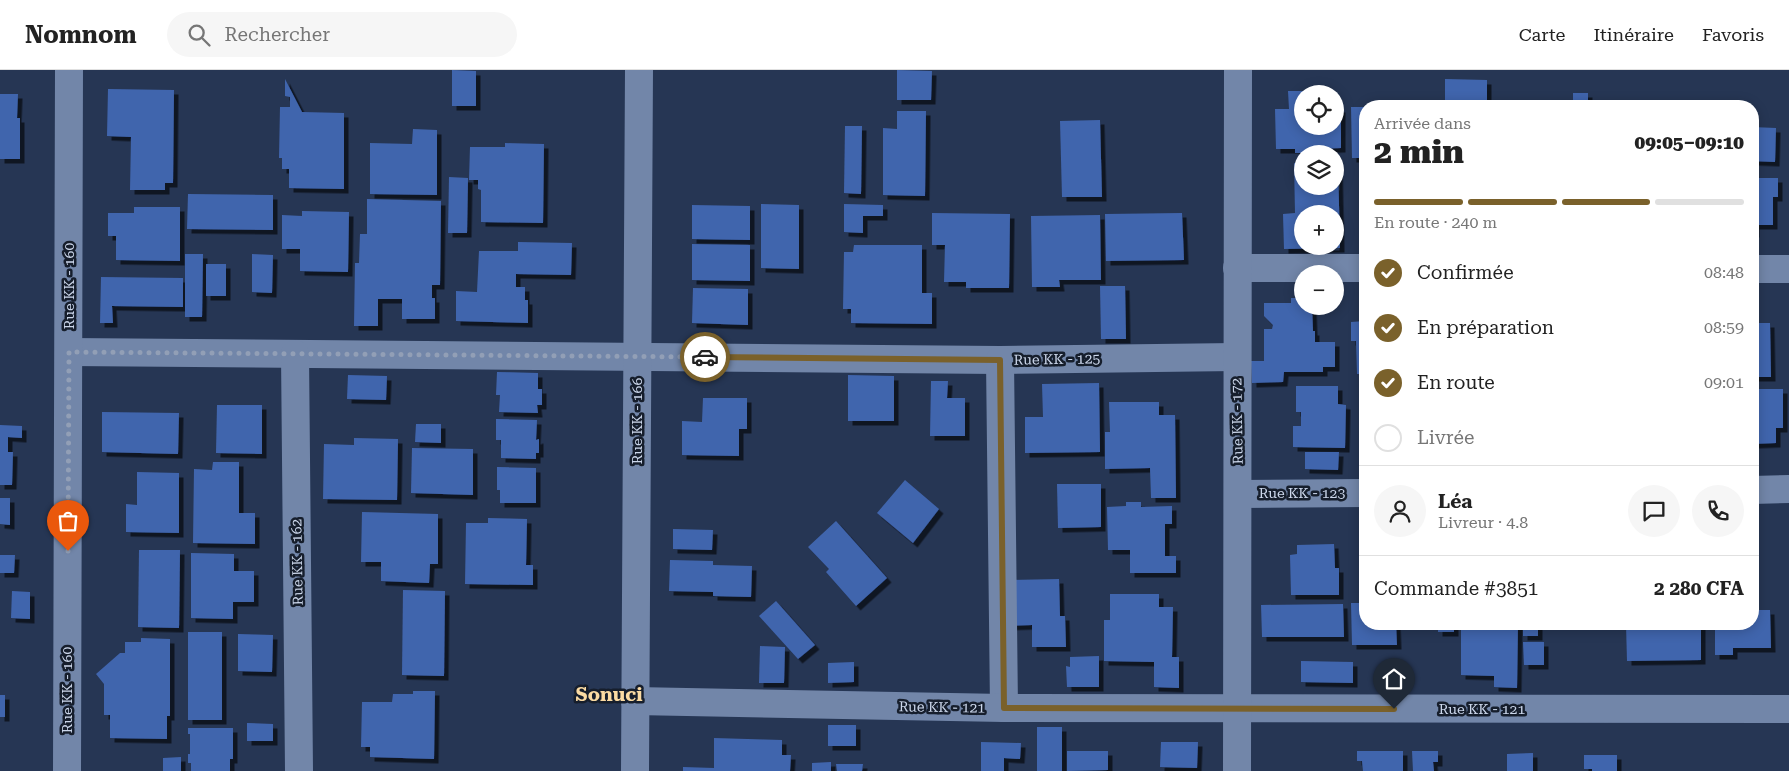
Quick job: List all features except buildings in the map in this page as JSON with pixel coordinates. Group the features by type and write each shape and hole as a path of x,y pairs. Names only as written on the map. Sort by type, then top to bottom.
{"street":[{"name":"Rue KK - 160","path":"67,771 69,70"},
{"name":"Rue KK - 166","path":"635,771 639,70"},
{"name":"Rue KK - 172","path":"1237,771 1239,494 1236,358 1238,70"},
{"path":"1237,268 1359,268"},
{"path":"1759,269 1789,269"},
{"name":"Rue KK - 125","path":"69,352 1000,360 1236,358"},
{"name":"Rue KK - 162","path":"295,354 299,771"},
{"path":"1000,360 1004,708"},
{"path":"1759,490 1789,490"},
{"name":"Rue KK - 123","path":"1239,494 1359,493"},
{"name":"Rue KK - 121","path":"635,701 1004,708 1789,709"}],"way so far":[{"path":"68,551 69,352 705,357"}],"district":[{"name":"Sonuci","path":"609,694"}],"route":[{"path":"705,357 1000,360 1004,708 1394,709"}]}
